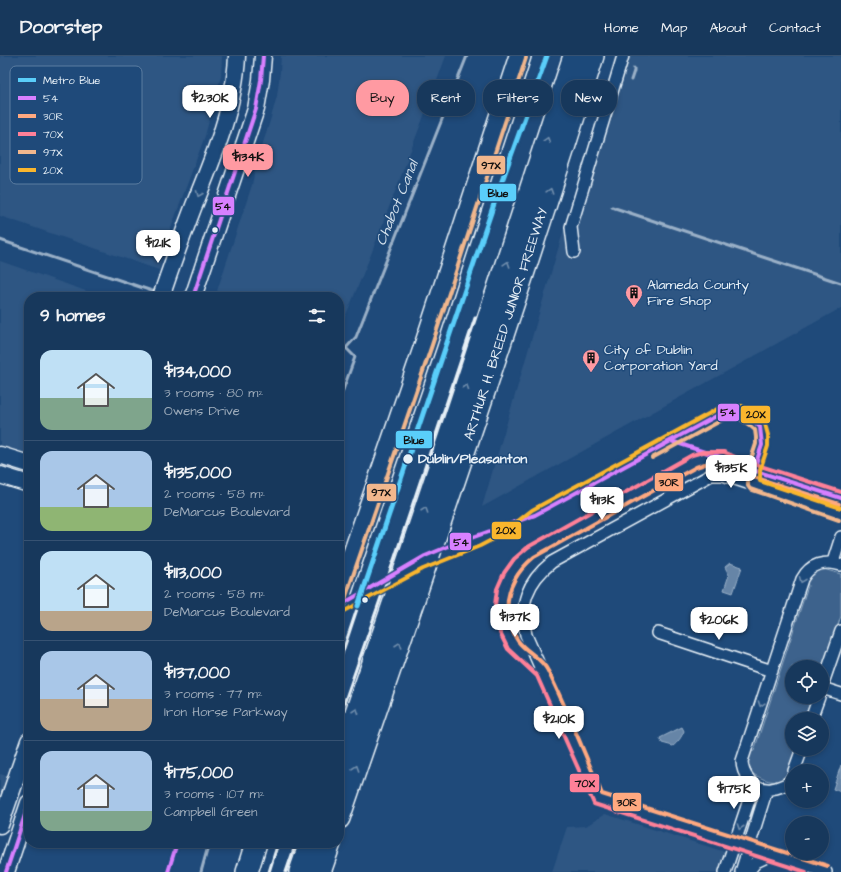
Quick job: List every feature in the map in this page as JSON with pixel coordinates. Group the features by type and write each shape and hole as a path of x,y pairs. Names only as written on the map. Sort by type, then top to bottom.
{"highway":[{"path":"344,583 426,343 520,56"},
{"path":"344,747 485,330 574,56"},
{"name":"ARTHUR H. BREED JUNIOR FREEWAY","path":"344,804 437,534 516,296 593,56"},
{"path":"246,872 254,848"},
{"path":"300,872 308,848"},
{"path":"320,872 328,848"}],"street":[{"path":"163,292 213,157 229,104 236,70 237,56"},
{"path":"195,292 256,109 263,56"},
{"path":"574,252 571,227 622,56"},
{"path":"0,455 24,462"},
{"path":"826,872 598,799 526,635 523,622 526,599 533,582 542,570 552,562 711,474 720,467 740,466 841,498"},
{"path":"711,474 723,475 841,514"},
{"path":"0,475 24,482"},
{"path":"785,785 767,790 754,785 745,774 742,761 804,574 820,563 837,564 841,537"},
{"path":"829,666 841,631"},
{"path":"658,633 772,671"},
{"path":"829,690 841,694"},
{"path":"0,825 24,755"},
{"path":"725,872 754,785"},
{"path":"740,872 767,790"},
{"path":"6,872 24,818"},
{"path":"748,872 756,862 773,854"}],"shaded area":[{"path":"0,56 222,56 221,76 205,136 168,236 159,270 0,216"},
{"path":"281,56 446,56 437,80 417,80 417,116 424,116 370,257 344,319 344,292 217,291 252,185 256,165 277,96"},
{"path":"615,56 841,56 841,308 482,507 597,116 617,116 617,80 608,80"},
{"path":"0,261 89,292 24,292 24,453 0,446"},
{"path":"730,563 742,567 733,593 724,590 729,575 725,567"},
{"path":"823,569 841,574 841,616 826,660 785,660 785,704 811,704 809,712 785,712 785,756 794,756 792,764 785,764 785,778 779,781 770,781 753,774 747,762 750,752 754,751 808,586 806,580 813,570"},
{"path":"682,727 684,731 679,740 673,746 662,743 660,738"},
{"path":"841,765 841,792 833,789"},
{"path":"0,774 11,777 0,811"},
{"path":"757,793 760,794 751,825 748,825 747,823"},
{"path":"605,814 725,852 719,872 552,872 567,827 586,826"}],"waterway":[{"name":"Chabot Canal","path":"344,349 356,337 467,56"},
{"path":"631,80 634,68"},
{"path":"612,207 841,283"},
{"name":"Chabot Canal","path":"0,240 155,292"},
{"path":"344,387 355,357 346,348"},
{"path":"201,872 208,848"}],"railway":[{"path":"344,704 475,318"},
{"path":"344,648 358,606"},
{"path":"269,872 276,848"},
{"path":"286,872 294,848"}],"metro line":[{"name":"Blue","path":"358,606 498,192 547,56"}],"transit line":[{"name":"54","path":"195,292 256,109 263,56"},
{"name":"97X","path":"345,599 432,345 526,58"},
{"name":"20X","path":"344,611 423,569 480,546 499,536 532,510 721,407 742,406 755,414 765,424 768,435 768,446 760,470 760,481 841,508"},
{"name":"54","path":"657,448 722,413 740,412 752,419 760,427 762,445 754,469"},
{"name":"97X","path":"652,458 724,419 739,418 755,430 756,444 748,468 748,486 750,489 839,520"},
{"name":"54","path":"344,603 425,556 535,515 671,441 723,458 740,466 841,498"},
{"name":"70X","path":"806,872 594,804 537,676 508,649 500,633 495,605 497,589 504,573 514,559 528,547 692,455 703,452 724,452 742,460 841,492"},
{"name":"30R","path":"828,866 602,794 548,671 542,662 521,645 513,632 508,615 508,598 517,576 534,557 696,467 705,464 722,464 738,472 839,504"},
{"name":"54","path":"6,872 24,818"},
{"name":"54","path":"168,872 175,848"}],"place":[{"name":"Alameda County Fire Shop","path":"634,308"},
{"name":"City of Dublin Corporation Yard","path":"591,373"},
{"name":"Dublin/Pleasanton","path":"408,459"}]}
